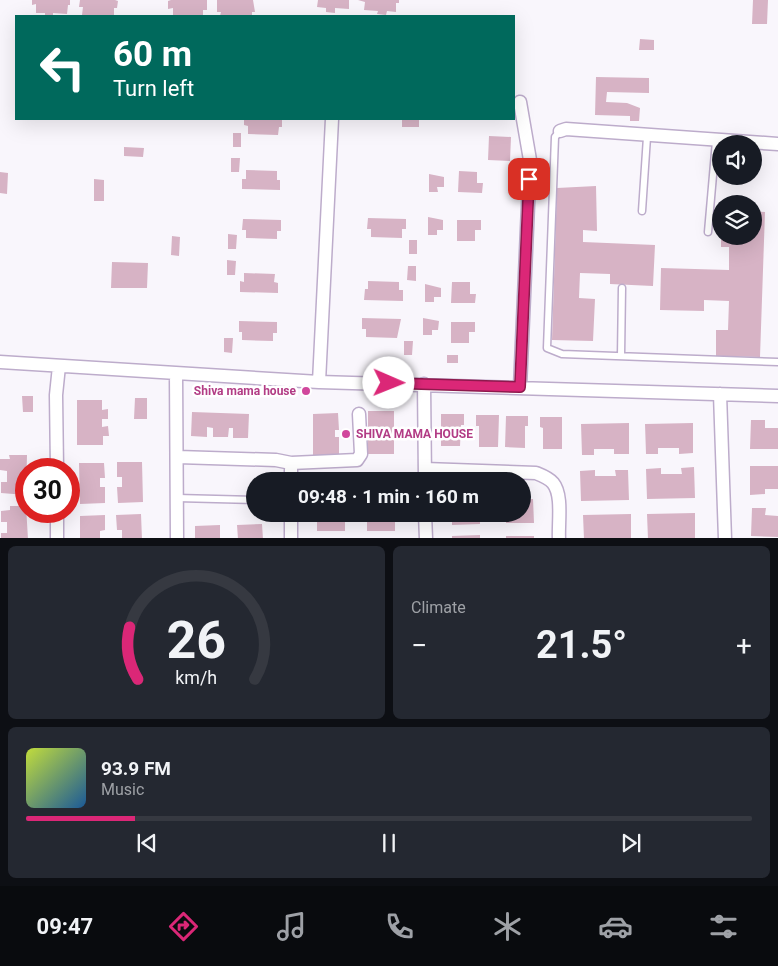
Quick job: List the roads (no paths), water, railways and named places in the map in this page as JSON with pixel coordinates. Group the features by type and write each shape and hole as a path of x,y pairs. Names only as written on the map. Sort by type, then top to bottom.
{"street":[{"path":"520,102 530,160 520,387"},
{"path":"319,382 332,120"},
{"path":"560,132 566,129 712,141"},
{"path":"762,143 778,144"},
{"path":"0,362 319,382 778,396"},
{"path":"56,458 56,395 59,366"},
{"path":"176,373 177,538"},
{"path":"424,384 425,472"},
{"path":"720,394 725,538"},
{"path":"178,457 276,460 291,463 357,460 361,454 359,414"},
{"path":"291,463 291,472"},
{"path":"531,473 536,473 553,483 557,492 559,538"},
{"path":"291,522 291,538"},
{"path":"425,522 426,538"},
{"path":"57,523 57,538"}],"lane":[{"path":"560,132 555,137 547,348 562,354 778,362"},
{"path":"642,211 648,137"},
{"path":"708,232 712,185"},
{"path":"621,356 622,288"},
{"path":"177,498 246,500"}],"place":[{"name":"Shiva mama house","path":"306,391"},
{"name":"SHIVA MAMA HOUSE","path":"346,434"}]}
